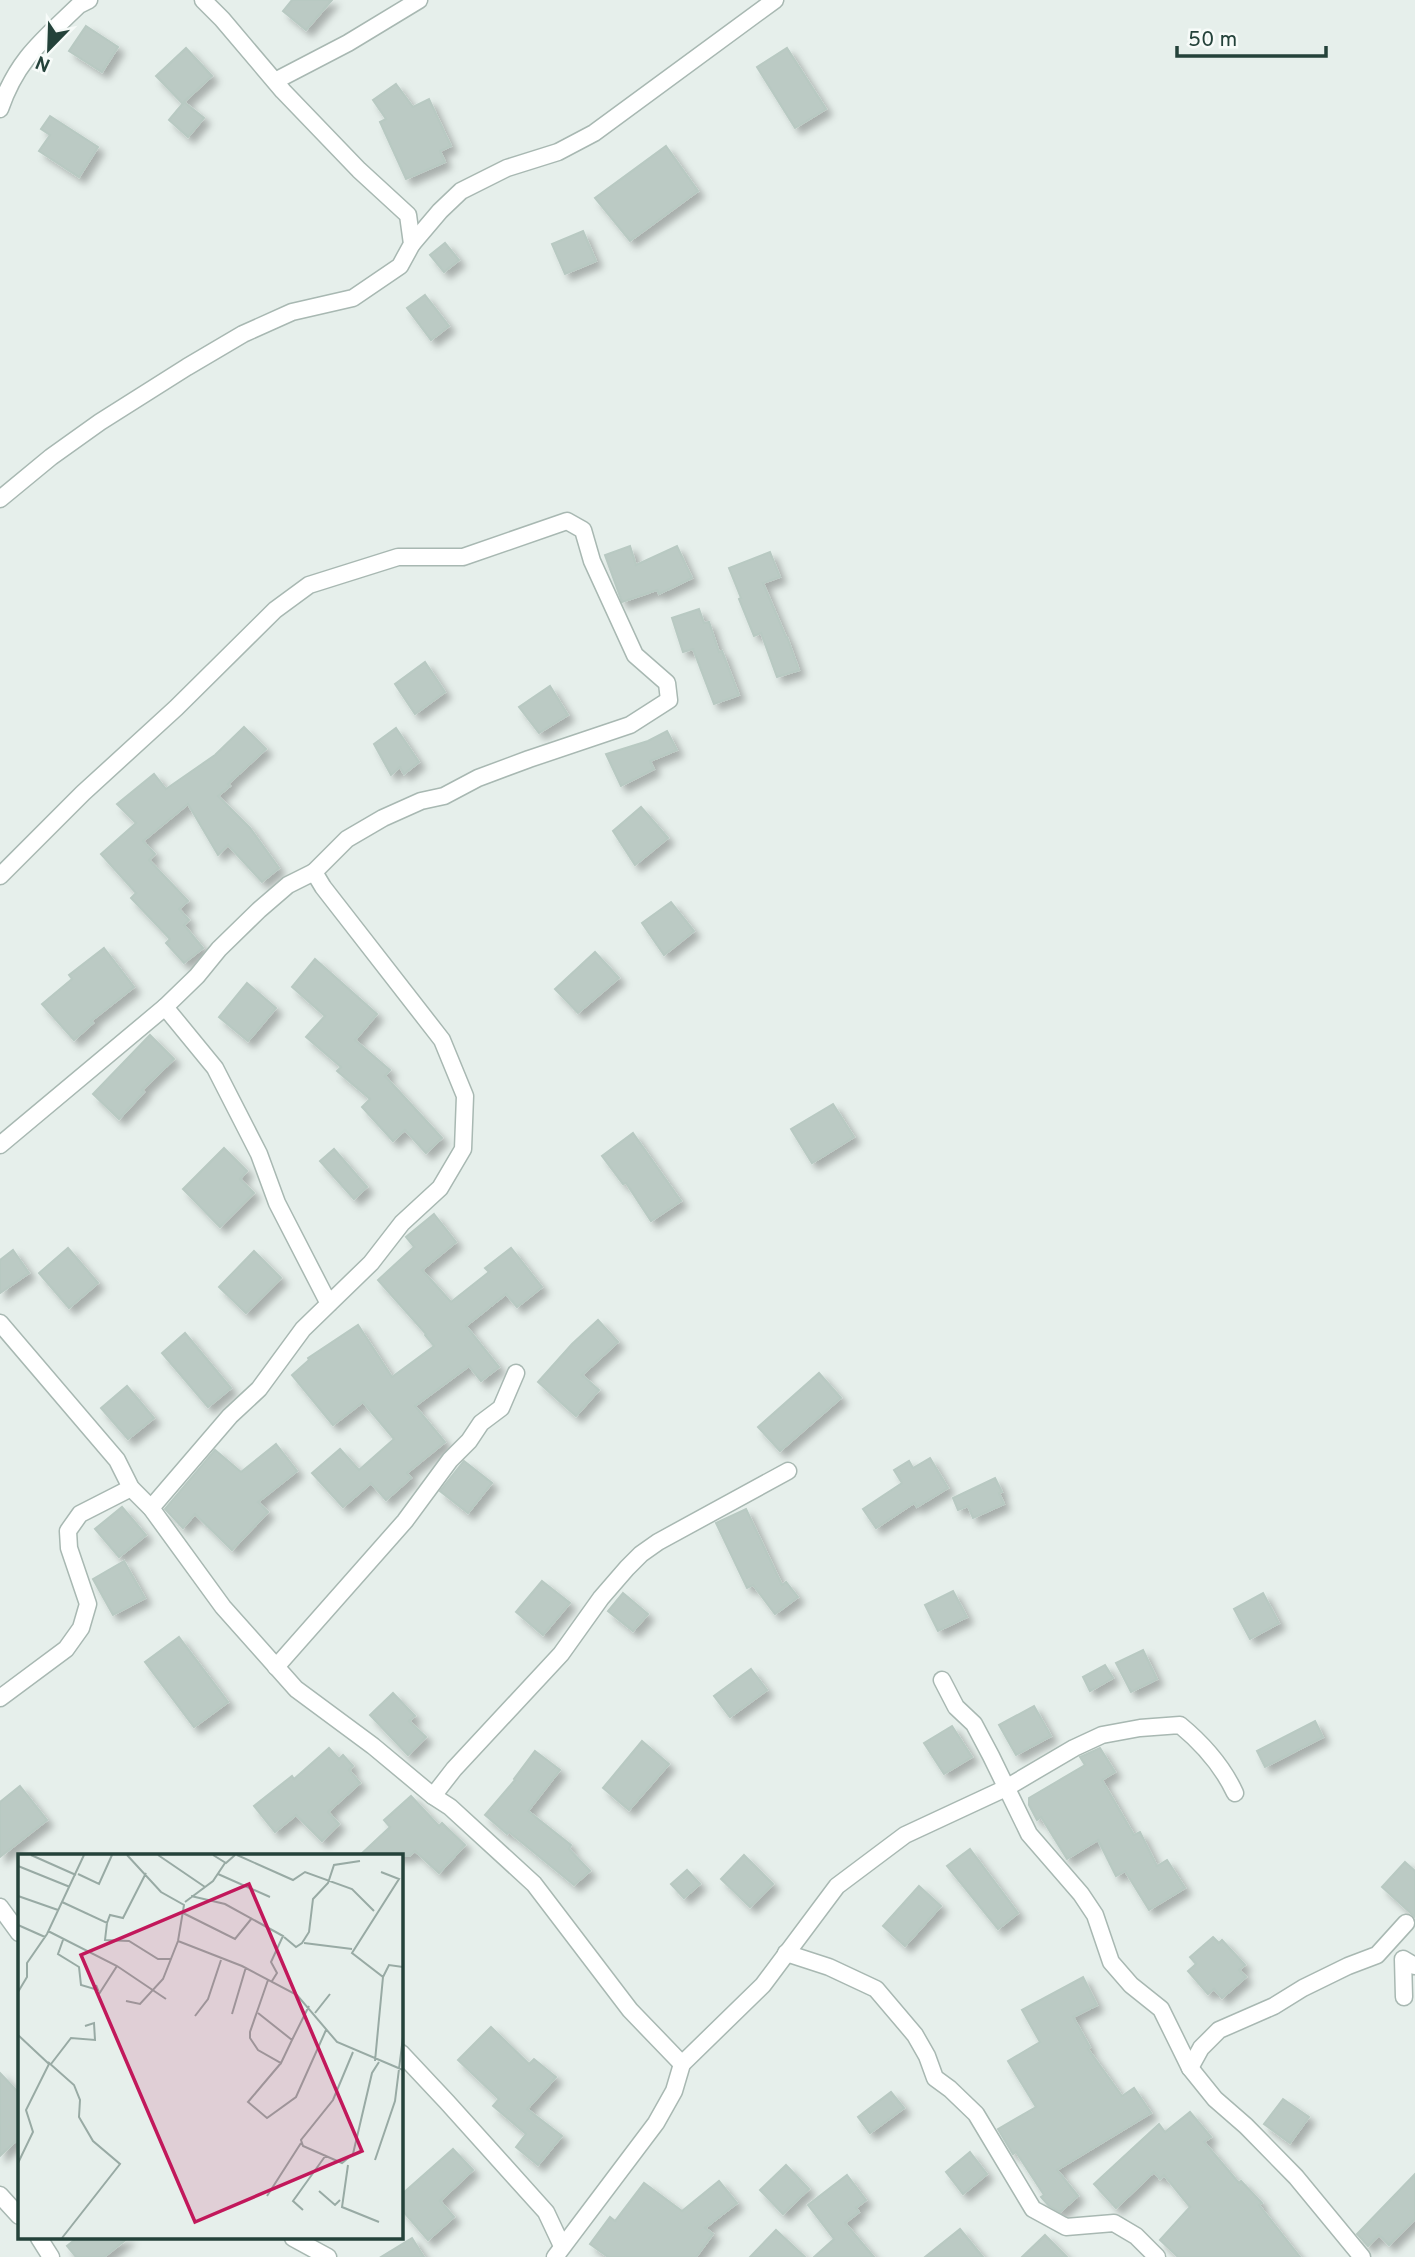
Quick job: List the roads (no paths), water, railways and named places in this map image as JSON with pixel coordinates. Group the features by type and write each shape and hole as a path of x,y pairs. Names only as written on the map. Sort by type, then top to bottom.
{"street":[{"path":"0,108 10,82 26,57 79,5 89,0"},
{"path":"203,0 359,170 408,215 412,244"},
{"path":"275,81 348,43 419,0"},
{"path":"0,499 51,457 100,422 243,334 292,312 353,298 400,266 412,244 461,191 507,168 558,152 594,133 775,0"},
{"path":"0,876 275,610 309,585 398,556 463,557 568,521 583,530 592,561 635,655 667,683 669,700 629,725 478,778 444,796 421,801 383,818 347,839 314,873 288,885 259,910 166,1007 0,1145"},
{"path":"151,1508 230,1416 259,1389 303,1329 371,1263 402,1223 440,1188 463,1149 465,1096 442,1040 314,873"},
{"path":"166,1007 215,1068 259,1154 277,1203 329,1304"},
{"path":"0,1323 117,1460 131,1488 151,1508 223,1608 296,1689 450,1807 534,1884 630,2010 682,2064"},
{"path":"276,1667 405,1521 481,1423 501,1408 516,1373"},
{"path":"433,1796 454,1769 561,1654 601,1598 641,1554 788,1471"},
{"path":"0,1698 65,1649 81,1628 88,1604 69,1548 68,1531 80,1514 131,1488"},
{"path":"942,1680 956,1707 974,1724 1029,1834 1081,1894 1095,1915 1111,1962 1131,1985 1161,2009 1190,2068 1215,2099 1296,2177 1362,2257"},
{"path":"559,2251 656,2123 674,2091 682,2064 763,1985 837,1886 905,1835 1006,1788 1074,1748 1102,1735 1140,1728 1180,1725 1203,1745 1229,1779 1235,1793"},
{"path":"0,1908 18,1932"},
{"path":"1190,2068 1201,2048 1219,2030 1274,2006 1348,1966 1377,1955 1406,1923"},
{"path":"786,1953 829,1967 876,1989 915,2035 935,2078 976,2114 1033,2209 1066,2227 1114,2223 1136,2236 1157,2257"},
{"path":"1404,1997 1403,1959 1415,1966"},
{"path":"402,2054 546,2212 559,2251"},
{"path":"0,2195 18,2215"},
{"path":"39,2240 51,2257"},
{"path":"297,2240 328,2257"}]}
